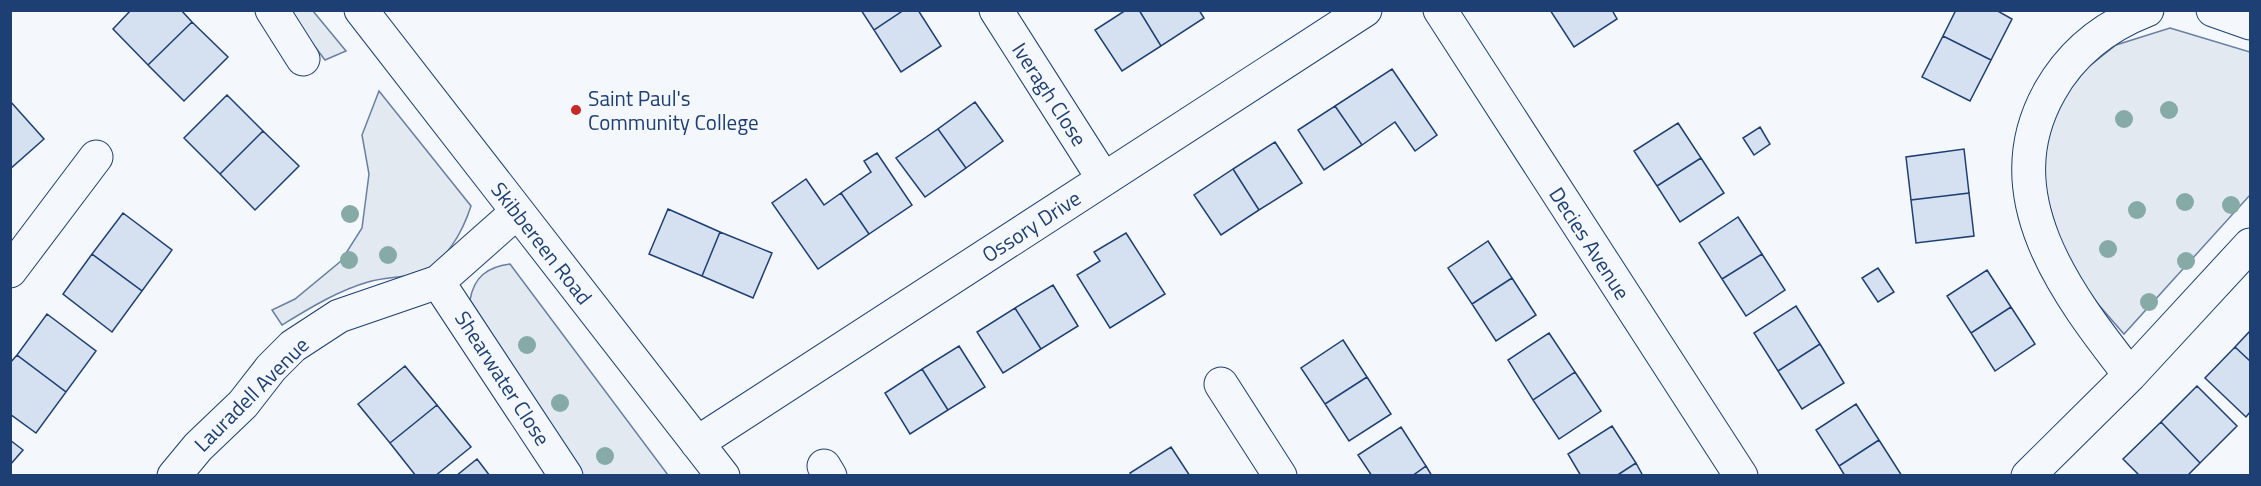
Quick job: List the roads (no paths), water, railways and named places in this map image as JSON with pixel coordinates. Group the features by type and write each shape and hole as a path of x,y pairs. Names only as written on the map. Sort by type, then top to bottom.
{"street":[{"path":"272,10 303,59"},
{"name":"Skibbereen Road","path":"362,10 723,476"},
{"name":"Iveragh Close","path":"996,10 1103,178"},
{"name":"Ossory Drive","path":"698,443 1365,10"},
{"name":"Decies Avenue","path":"1440,10 1741,476"},
{"path":"2130,375 2082,312 2049,254 2030,192 2027,159 2039,110 2069,62 2105,32 2147,10"},
{"path":"2213,10 2250,23"},
{"path":"10,271 96,158"},
{"name":"Lauradell Avenue","path":"174,476 198,447 238,408 293,346 339,316 438,282 517,212"},
{"path":"2028,476 2130,375 2250,245"},
{"name":"Shearwater Close","path":"438,282 566,476"},
{"path":"1221,384 1280,476"}],"place":[{"name":"Saint Paul's Community College","path":"576,110"}]}
